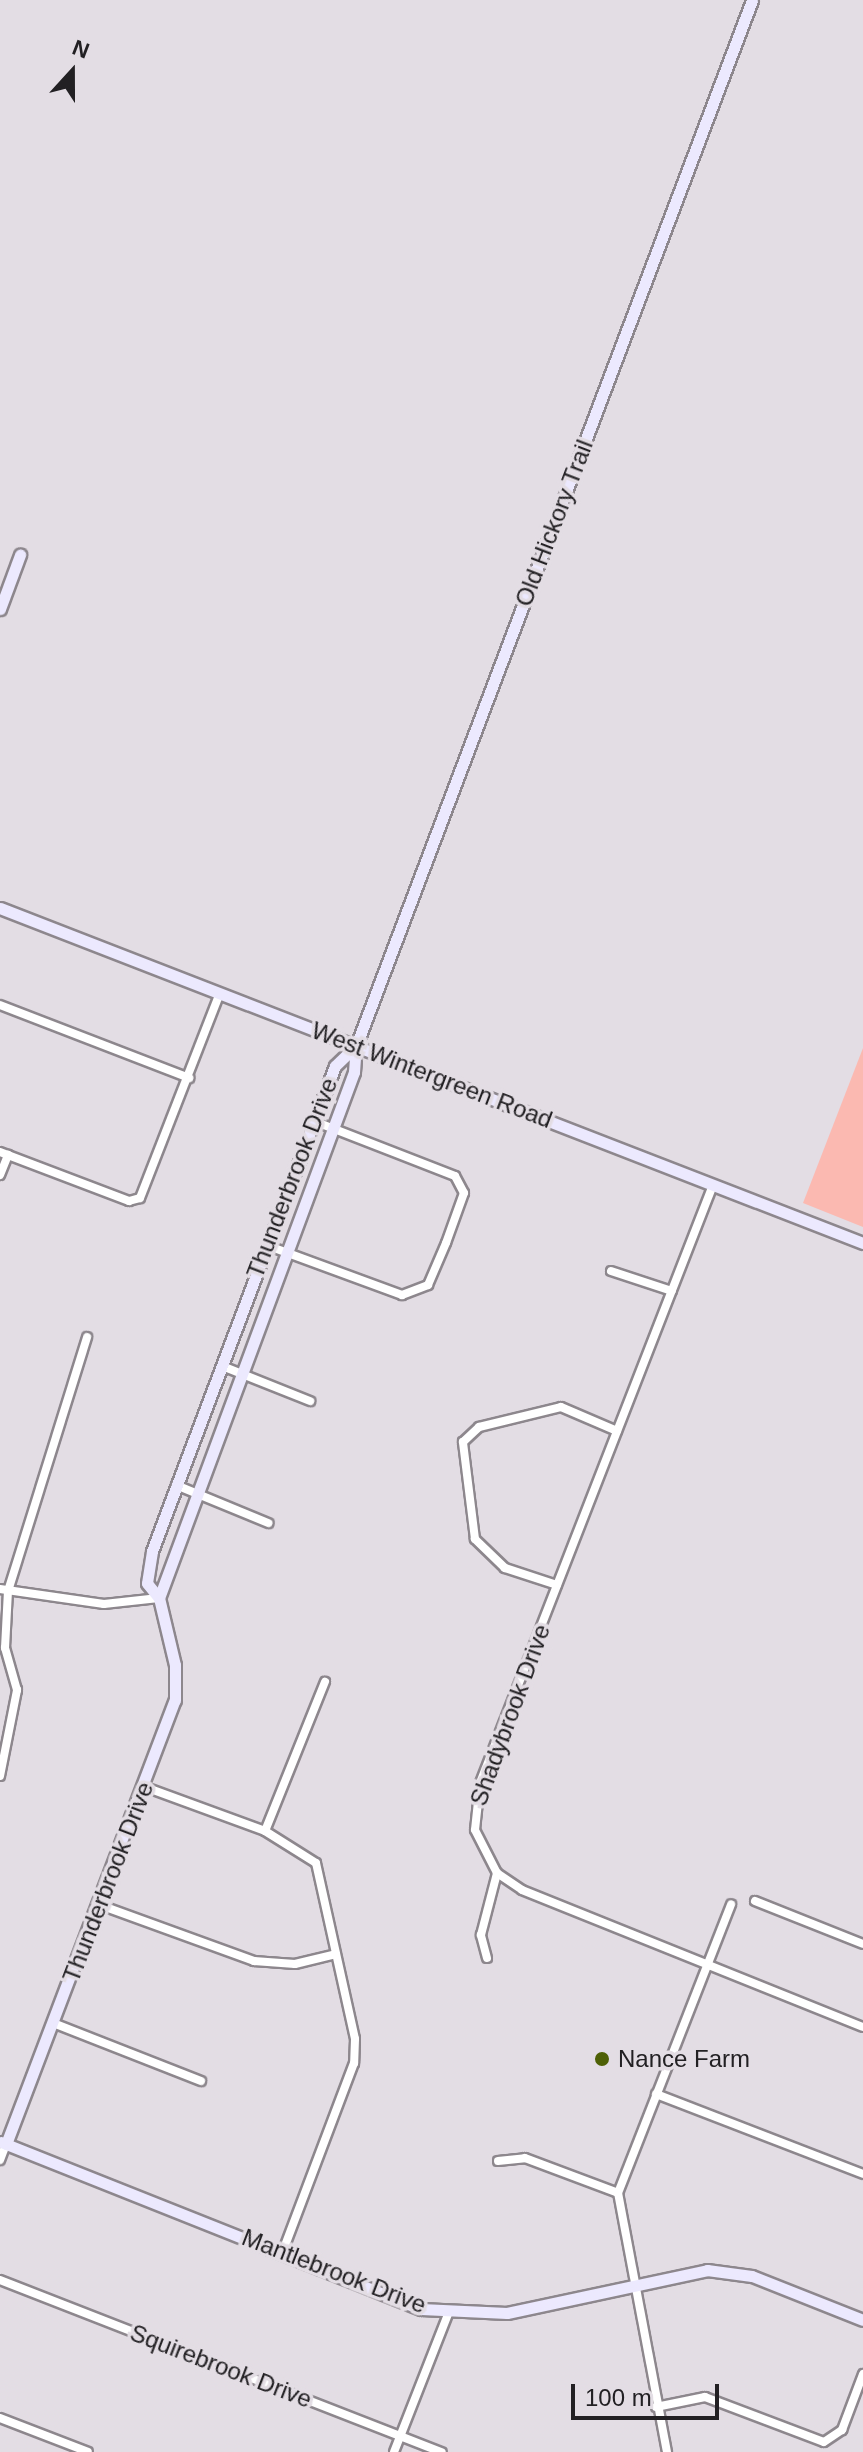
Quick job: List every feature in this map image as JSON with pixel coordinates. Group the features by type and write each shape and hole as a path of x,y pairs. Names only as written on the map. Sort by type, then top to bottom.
{"street":[{"name":"Old Hickory Trail","path":"356,1046 752,0"},
{"path":"0,609 20,555"},
{"name":"West Wintergreen Road","path":"0,908 863,1243"},
{"path":"0,1175 4,1153 129,1201 150,1182 220,993"},
{"path":"0,1005 189,1078"},
{"name":"Thunderbrook Drive","path":"159,1598 147,1583 152,1551 335,1066 356,1046"},
{"name":"Thunderbrook Drive","path":"0,2160 3,2143 100,1905 175,1700 159,1598 191,1496 332,1127 356,1046"},
{"path":"266,1245 402,1295 428,1285 446,1243 464,1193 455,1176 314,1121"},
{"name":"Shadybrook Drive","path":"497,1873 475,1830 480,1783 713,1185"},
{"path":"611,1271 672,1291"},
{"path":"0,1776 17,1690 5,1648 4,1590 87,1337"},
{"path":"222,1366 310,1401"},
{"path":"557,1585 505,1568 475,1539 463,1442 479,1427 561,1407 617,1431"},
{"path":"176,1485 191,1496 268,1523"},
{"path":"4,1590 104,1604 159,1598"},
{"path":"265,1831 325,1682"},
{"path":"145,1787 265,1831 316,1863 336,1954 354,2063 283,2251"},
{"path":"487,1958 481,1935 497,1873 522,1890 707,1961 863,2027"},
{"path":"755,1901 863,1944"},
{"path":"667,2452 631,2289 618,2193 731,1904"},
{"path":"100,1905 254,1961 295,1964 336,1954"},
{"path":"53,2023 201,2081"},
{"path":"656,2094 863,2174"},
{"name":"Mantlebrook Drive","path":"3,2143 283,2251 421,2309 507,2313 631,2289 707,2270 752,2276 863,2320"},
{"path":"498,2161 525,2158 618,2193"},
{"name":"Squirebrook Drive","path":"0,2280 442,2452"},
{"path":"394,2452 449,2312"},
{"path":"656,2407 705,2397 824,2442 842,2430 863,2374"},
{"path":"0,2418 88,2452"}],"shaded area":[{"path":"863,1048 863,1227 803,1203"}],"place":[{"name":"Nance Farm","path":"602,2059"}]}
